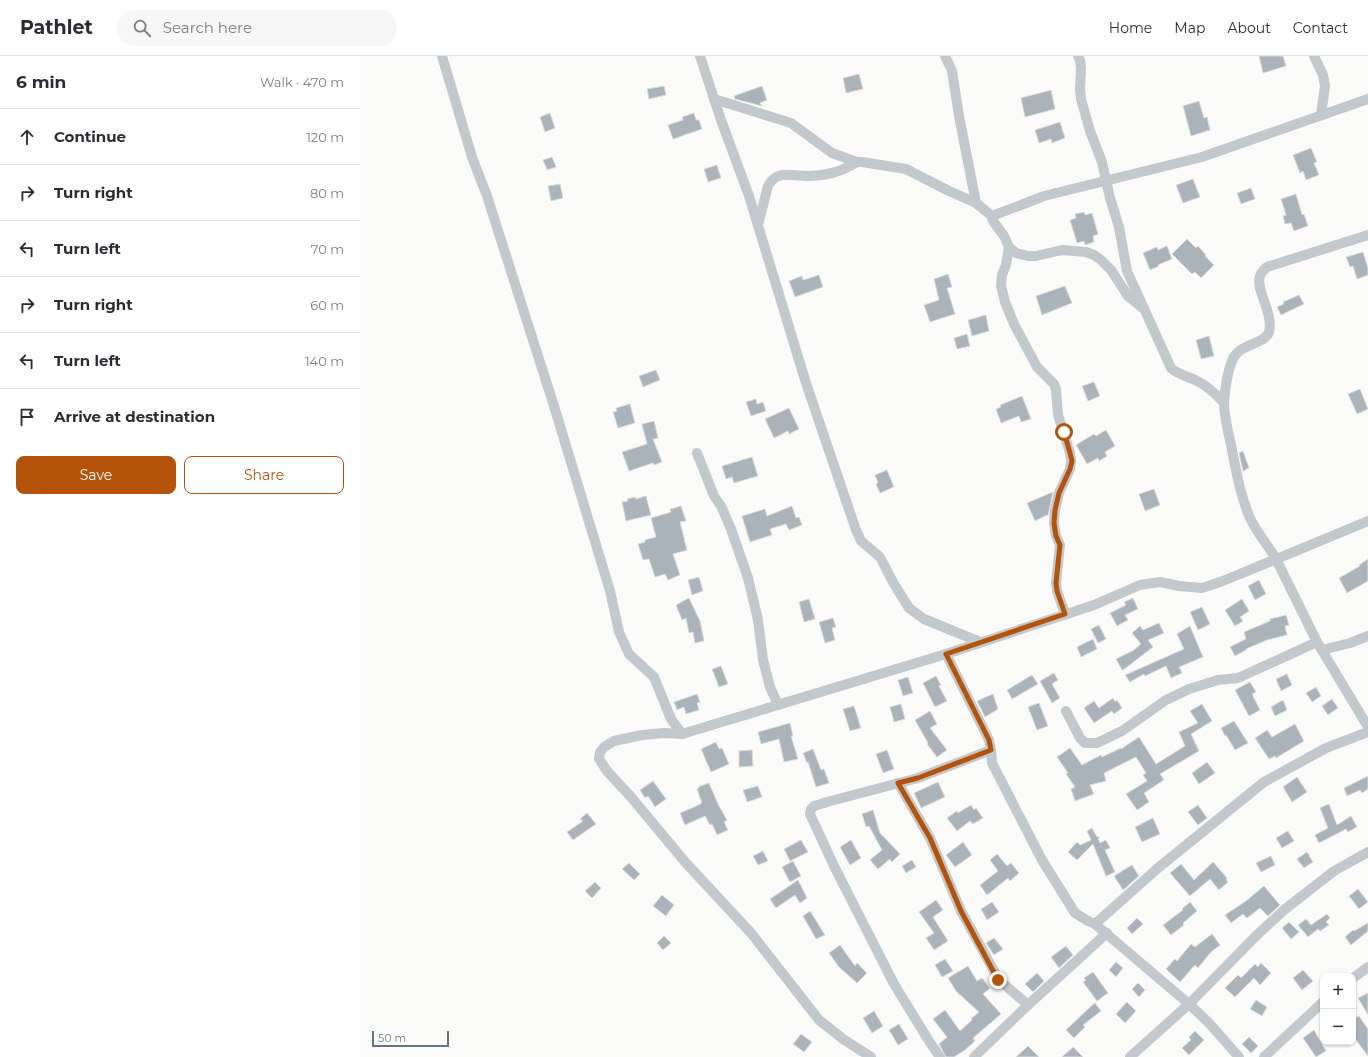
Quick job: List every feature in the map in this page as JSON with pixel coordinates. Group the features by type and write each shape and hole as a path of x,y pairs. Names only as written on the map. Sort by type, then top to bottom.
{"street":[{"path":"442,56 472,157 487,196 554,406 610,591 619,632 629,654 654,677 671,719 682,734"},
{"path":"700,56 749,196 806,383 861,541 880,557 909,608 924,619 980,642"},
{"path":"945,56 952,70 959,116 976,203"},
{"path":"1078,56 1081,68 1081,99 1090,131 1102,162 1119,227 1127,271 1170,368 1197,381 1213,392 1224,403"},
{"path":"1314,56 1323,75 1325,86 1321,115"},
{"path":"714,99 787,122 799,128 832,153 858,162 906,170 976,203 992,216 993,221 1004,236 1009,247 1016,253 1036,256 1062,250 1086,252 1094,255 1111,270 1128,296 1144,309"},
{"path":"992,216 1044,196 1202,157 1368,99"},
{"path":"758,226 768,186 774,178 785,174 808,176 830,173 858,162"},
{"path":"1368,235 1267,267 1262,271 1259,277 1260,287 1270,319 1269,332 1267,337 1248,345 1237,353 1232,359 1224,403 1228,432 1240,491 1250,518 1257,532 1269,546 1320,646 1368,727"},
{"path":"1009,247 1006,265 1002,275 1001,286 1005,302 1014,324 1037,367 1054,384 1056,390 1058,415 1072,461 1059,493 1054,523 1056,536 1060,545 1056,583 1057,591 1065,614"},
{"path":"697,453 714,496 721,506 731,528 748,578 758,620 763,660 770,687 778,705"},
{"path":"871,1057 819,1020 751,933 686,863 631,797 607,771 599,759 600,752 604,746 614,741 642,735 664,733 682,734 946,654 1094,605 1140,585 1160,582 1179,586 1202,588 1368,521"},
{"path":"1066,711 1080,738 1085,743 1097,743 1122,731 1166,700 1189,689 1218,680 1238,678 1320,646 1350,643 1368,636"},
{"path":"946,654 989,740 992,764 1042,860 1075,913 1095,924 1107,933 1189,1004 1208,1022 1238,1057"},
{"path":"1095,924 1158,868 1264,782 1326,748 1368,732"},
{"path":"940,1057 929,1042 894,984 834,866 810,814 811,808 814,806 918,778 991,750"},
{"path":"898,783 930,838 961,911 998,980 1028,1005"},
{"path":"1130,1057 1189,1004 1257,935 1284,910 1334,872 1368,852"},
{"path":"974,1057 1028,1005 1107,933"},
{"path":"1356,976 1368,966"},
{"path":"1264,1057 1320,1005"}],"building":[{"path":"1259,56 1283,56 1286,66 1263,73"},
{"path":"859,74 863,89 846,93 843,78"},
{"path":"664,86 666,95 649,99 647,89"},
{"path":"762,86 767,100 760,103 762,106 735,99 734,96"},
{"path":"1051,90 1055,109 1025,117 1021,98"},
{"path":"1199,101 1204,118 1207,117 1210,130 1191,136 1183,106"},
{"path":"550,113 555,128 545,132 540,117"},
{"path":"694,113 696,120 699,120 702,129 673,139 668,125 683,120 682,117"},
{"path":"1060,122 1065,138 1052,143 1051,139 1039,143 1035,130"},
{"path":"1311,148 1317,162 1314,163 1319,175 1306,180 1303,171 1300,173 1293,155"},
{"path":"552,157 556,167 547,170 543,160"},
{"path":"717,165 721,178 708,182 704,169"},
{"path":"1193,179 1200,197 1183,203 1176,185"},
{"path":"560,184 563,198 551,201 548,186"},
{"path":"1251,188 1255,199 1241,204 1237,193"},
{"path":"1296,194 1302,215 1304,214 1308,226 1294,231 1291,223 1285,224 1283,216 1286,215 1281,199"},
{"path":"1084,212 1085,215 1092,213 1098,234 1093,236 1094,242 1085,245 1084,241 1077,243 1070,220 1076,218 1075,214"},
{"path":"1187,239 1196,248 1198,246 1214,265 1201,278 1195,272 1192,274 1172,254"},
{"path":"1167,246 1172,259 1150,270 1143,253 1157,247 1158,250"},
{"path":"1363,252 1368,268 1368,275 1357,279 1353,266 1350,267 1346,257"},
{"path":"948,274 952,287 947,288 955,314 930,322 924,305 939,300 934,279"},
{"path":"819,275 823,287 795,297 789,281 802,276 803,280"},
{"path":"1065,286 1072,303 1042,315 1036,296"},
{"path":"1299,295 1304,304 1281,315 1277,307 1284,304 1283,302"},
{"path":"986,315 989,331 972,336 968,320"},
{"path":"967,334 970,346 957,349 954,338"},
{"path":"1209,336 1214,356 1201,359 1196,340"},
{"path":"656,370 660,380 643,387 639,376"},
{"path":"1094,382 1100,396 1088,401 1082,386"},
{"path":"1360,389 1368,409 1357,414 1348,394"},
{"path":"1022,396 1031,419 1021,422 1019,416 1001,423 996,409 1001,407 1000,405"},
{"path":"756,399 757,404 763,402 766,411 751,416 746,402"},
{"path":"630,404 635,423 618,428 613,412 617,411 616,408"},
{"path":"789,408 799,429 789,434 788,431 774,438 765,419"},
{"path":"654,421 658,438 653,439 662,462 654,465 653,463 629,471 622,452 647,444 642,424"},
{"path":"1106,430 1115,446 1105,452 1107,456 1099,461 1098,458 1087,464 1076,445 1094,434 1096,436"},
{"path":"1243,451 1249,468 1243,471 1239,453"},
{"path":"752,457 758,476 734,483 732,477 726,479 722,466"},
{"path":"887,470 894,487 880,493 876,484 878,483 875,475"},
{"path":"1154,489 1160,505 1145,511 1139,494"},
{"path":"1053,492 1048,516 1047,515 1035,521 1027,503"},
{"path":"646,496 651,515 626,521 622,502 628,501 627,499 635,497 636,499"},
{"path":"681,506 686,521 680,522 687,550 673,554 680,575 668,580 665,574 655,577 649,559 643,560 638,544 656,537 651,518 671,512 670,509"},
{"path":"792,506 796,518 799,517 802,525 789,530 786,524 770,529 772,535 750,542 742,516 765,509 767,516"},
{"path":"1368,559 1368,581 1347,593 1339,578 1360,566 1359,565"},
{"path":"699,577 703,591 692,595 688,580"},
{"path":"1259,580 1266,594 1255,600 1248,586"},
{"path":"689,598 700,621 704,641 695,643 693,632 689,633 686,618 682,620 676,605"},
{"path":"1133,598 1138,609 1125,615 1128,620 1117,626 1110,613 1126,605 1124,602"},
{"path":"809,599 815,619 804,622 799,602"},
{"path":"1242,599 1249,611 1240,617 1243,621 1235,626 1225,610"},
{"path":"1202,607 1210,624 1198,630 1190,612"},
{"path":"1286,615 1289,625 1285,626 1287,635 1267,640 1246,649 1235,656 1230,647 1246,639 1244,632 1270,621 1270,619"},
{"path":"833,618 836,627 832,628 835,640 825,643 819,622"},
{"path":"1159,623 1164,633 1148,640 1153,647 1122,670 1116,659 1134,650 1141,644 1132,633 1140,626 1143,630"},
{"path":"1099,625 1106,639 1098,643 1091,629"},
{"path":"1190,626 1203,657 1179,667 1182,673 1171,678 1166,666 1145,676 1144,674 1130,682 1125,675 1184,649 1177,634"},
{"path":"1093,639 1097,649 1081,657 1077,647"},
{"path":"721,666 728,684 719,687 712,669"},
{"path":"1054,673 1058,680 1052,684 1060,698 1052,703 1040,681"},
{"path":"1287,674 1292,685 1281,691 1276,679"},
{"path":"1032,675 1038,684 1012,699 1007,690"},
{"path":"936,676 941,685 939,686 947,701 935,707 923,683"},
{"path":"908,677 913,693 903,696 898,680"},
{"path":"1250,682 1256,692 1252,694 1260,710 1249,716 1235,690"},
{"path":"1316,687 1321,696 1312,702 1306,693"},
{"path":"697,694 700,702 697,703 699,710 686,714 684,707 677,710 674,702"},
{"path":"993,694 998,709 985,717 977,701"},
{"path":"1113,698 1115,702 1117,700 1122,708 1114,714 1112,711 1094,723 1084,708 1094,701 1099,708"},
{"path":"1332,699 1338,708 1328,715 1322,706"},
{"path":"1283,700 1287,710 1275,716 1271,707"},
{"path":"1039,703 1048,726 1037,730 1028,707"},
{"path":"901,704 905,719 894,722 890,707"},
{"path":"1202,704 1212,721 1191,734 1199,751 1160,774 1164,780 1144,793 1149,802 1137,810 1126,794 1147,781 1143,775 1146,773 1136,757 1104,773 1106,781 1090,785 1094,794 1075,801 1071,789 1075,787 1066,774 1068,773 1057,757 1070,748 1082,765 1101,755 1102,757 1121,749 1139,737 1156,764 1185,746 1179,732 1198,723 1190,711"},
{"path":"854,706 861,728 850,731 843,709"},
{"path":"930,711 937,724 930,728 947,750 937,757 927,744 928,743 915,720"},
{"path":"1234,721 1248,743 1235,750 1221,728"},
{"path":"790,723 793,736 791,736 798,759 784,762 779,739 761,744 758,732"},
{"path":"1295,724 1304,741 1276,758 1275,756 1269,759 1255,738 1267,730 1272,737"},
{"path":"716,742 719,749 722,748 729,764 711,772 701,749"},
{"path":"813,749 821,770 824,769 829,783 816,787 808,762 807,763 803,753"},
{"path":"752,750 753,766 739,767 739,751"},
{"path":"887,750 894,769 883,773 876,754"},
{"path":"1207,762 1215,773 1199,784 1192,773"},
{"path":"1368,776 1368,789 1362,793 1360,790 1347,796 1344,788"},
{"path":"1297,777 1307,792 1292,802 1283,787"},
{"path":"653,781 666,799 655,807 648,796 645,798 640,790"},
{"path":"938,782 945,797 921,808 914,793"},
{"path":"709,783 727,820 724,822 728,830 717,835 712,824 710,825 705,816 685,825 680,813 702,803 697,789 699,788 698,787"},
{"path":"758,786 762,797 747,802 743,790"},
{"path":"1329,804 1337,825 1351,816 1357,827 1348,832 1346,829 1319,843 1315,835 1328,828 1320,808"},
{"path":"971,805 974,810 976,808 983,818 973,824 970,821 957,831 947,818 957,811 958,813"},
{"path":"1198,805 1207,818 1198,825 1188,812"},
{"path":"873,810 880,833 900,854 892,862 890,859 878,869 870,860 882,850 869,826 866,827 862,814"},
{"path":"587,813 596,824 573,840 567,832 583,821 580,819"},
{"path":"1153,818 1160,834 1142,842 1135,827"},
{"path":"1092,828 1097,837 1100,837 1098,839 1100,843 1106,840 1110,848 1105,850 1115,872 1106,876 1093,844 1077,860 1068,852 1077,842 1080,845 1091,840 1087,831"},
{"path":"1288,831 1294,841 1282,848 1276,838"},
{"path":"801,840 808,852 790,861 784,849"},
{"path":"851,840 861,858 850,865 840,847"},
{"path":"963,842 972,855 955,867 946,855"},
{"path":"763,851 768,861 758,865 753,856"},
{"path":"1307,852 1313,862 1304,868 1297,859"},
{"path":"997,854 1007,866 1011,863 1019,873 1010,881 1008,878 987,895 980,885 998,871 990,860"},
{"path":"1271,856 1275,865 1261,872 1256,863"},
{"path":"912,860 916,867 906,873 902,866"},
{"path":"793,861 801,876 790,882 782,867"},
{"path":"1213,862 1227,878 1226,880 1228,882 1219,890 1210,879 1190,896 1170,873 1181,864 1194,880"},
{"path":"629,863 640,874 634,880 622,869"},
{"path":"1132,865 1139,876 1123,890 1114,876"},
{"path":"798,880 807,898 800,903 795,895 776,908 770,899"},
{"path":"595,882 601,888 592,898 585,891"},
{"path":"1264,886 1280,905 1268,916 1260,908 1247,918 1243,914 1231,923 1225,915 1246,901"},
{"path":"1358,889 1368,902 1359,909 1349,896"},
{"path":"662,895 674,905 666,916 653,906"},
{"path":"936,900 943,910 933,917 948,941 934,950 926,938 934,933 919,912"},
{"path":"992,902 999,912 987,920 981,909"},
{"path":"1190,902 1197,911 1183,923 1184,925 1171,935 1163,925 1183,910 1182,909"},
{"path":"810,911 825,935 816,939 803,916"},
{"path":"1327,914 1330,918 1326,922 1329,925 1320,931 1318,929 1308,937 1298,925 1306,919 1311,925"},
{"path":"1137,918 1143,924 1132,934 1127,928"},
{"path":"1289,922 1299,932 1291,939 1282,928"},
{"path":"1368,923 1368,931 1351,945 1345,937 1353,930 1354,931"},
{"path":"1212,934 1220,945 1211,952 1198,968 1195,965 1180,982 1166,969 1175,959 1177,961 1191,944 1195,947"},
{"path":"664,936 671,943 663,950 657,943"},
{"path":"994,938 1003,949 994,955 986,943"},
{"path":"840,945 855,966 857,963 867,973 857,983 839,967 829,953"},
{"path":"1066,946 1073,955 1059,968 1051,957"},
{"path":"945,959 953,971 942,977 935,965"},
{"path":"1116,962 1123,968 1116,977 1109,970"},
{"path":"1261,963 1271,973 1260,985 1254,978 1235,997 1225,988 1238,975 1241,978 1255,964 1258,967"},
{"path":"968,966 977,981 982,978 990,988 983,994 1001,1014 973,1038 975,1041 965,1050 954,1057 946,1057 939,1044 947,1037 933,1019 945,1010 960,1031 979,1012 956,991 948,978"},
{"path":"1303,970 1313,981 1302,990 1293,978"},
{"path":"1093,972 1108,993 1097,1001 1083,982 1086,980 1084,978"},
{"path":"1037,973 1044,981 1033,992 1025,984"},
{"path":"1138,983 1145,990 1139,997 1132,989"},
{"path":"1368,993 1368,1015 1358,998"},
{"path":"1256,1000 1267,1007 1262,1016 1250,1009"},
{"path":"1127,1002 1136,1011 1125,1023 1116,1014"},
{"path":"1095,1003 1101,1011 1083,1025 1085,1027 1074,1038 1066,1030"},
{"path":"874,1011 883,1026 872,1033 863,1018"},
{"path":"1359,1016 1368,1029 1368,1056 1356,1040 1356,1018"},
{"path":"899,1024 908,1039 898,1045 889,1030"},
{"path":"1314,1030 1320,1040 1320,1045 1323,1045 1326,1051 1316,1057 1303,1038"},
{"path":"1195,1031 1204,1040 1189,1055 1182,1048 1191,1040 1189,1037"},
{"path":"801,1034 812,1042 804,1052 793,1044"},
{"path":"1249,1037 1258,1046 1251,1053 1242,1044"},
{"path":"1028,1046 1039,1057 1016,1057"},
{"path":"1073,1047 1083,1057 1062,1057"}],"route":[{"path":"998,980 961,911 930,838 898,783 918,778 991,750 989,740 946,654 1065,614 1057,591 1056,583 1060,545 1056,536 1054,523 1059,493 1072,461 1064,432"}]}
